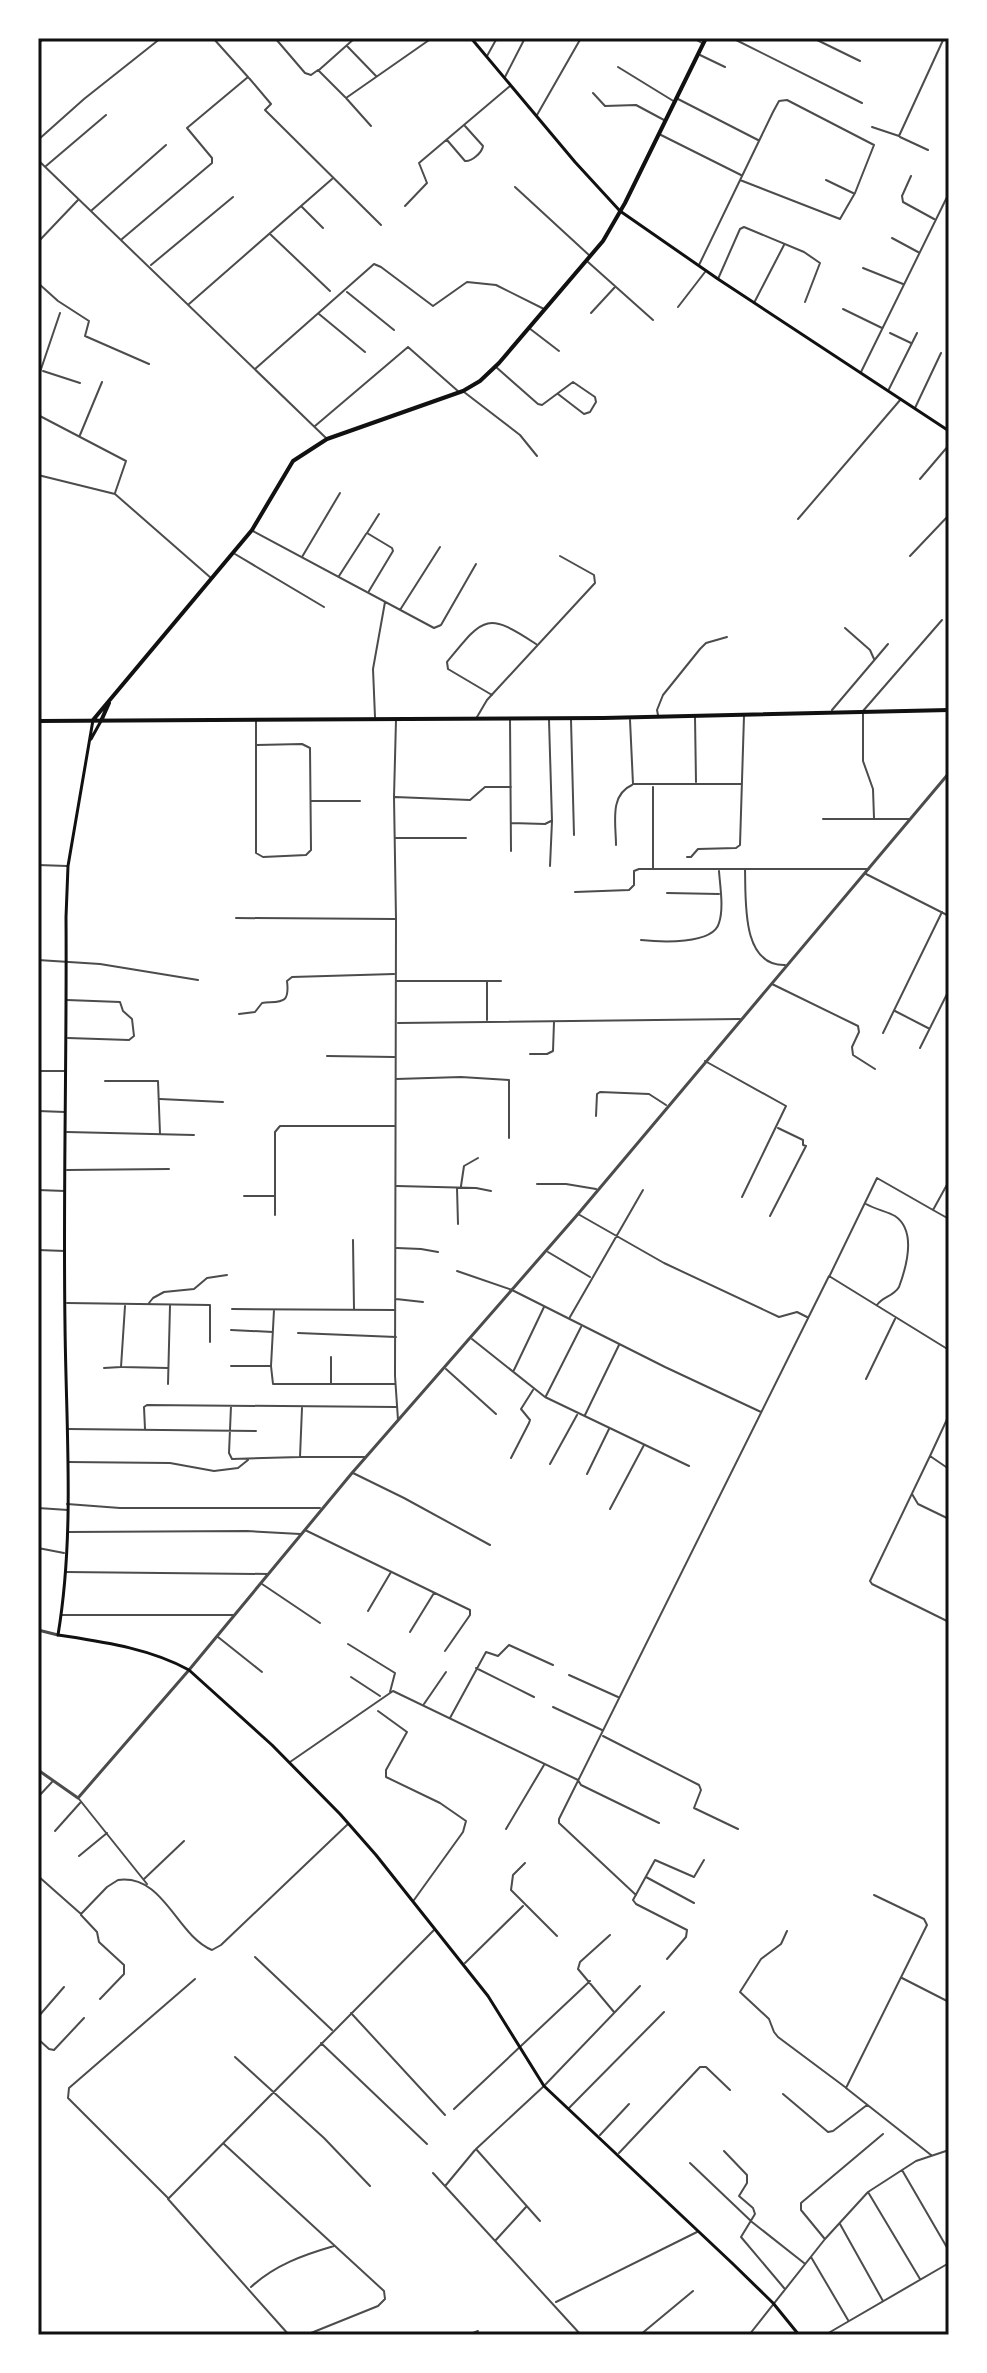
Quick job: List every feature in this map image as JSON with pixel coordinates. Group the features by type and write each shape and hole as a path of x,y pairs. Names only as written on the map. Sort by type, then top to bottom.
{"main road":[{"path":"471,38 620,211 949,431"},
{"path":"705,41 620,211 589,259 496,366 461,392 327,439 303,453 287,468 252,530 234,553 93,720 68,866 65,1170 68,1532 58,1635 145,1652 189,1670 289,1763 349,1824 464,1964 544,2086 773,2303 799,2335"},
{"path":"90,743 111,697"},
{"path":"38,721 549,719 949,710"}],"street":[{"path":"38,140 161,38"},
{"path":"213,38 271,104 265,110 381,225"},
{"path":"275,38 305,73 311,75 355,38"},
{"path":"346,98 432,38"},
{"path":"487,58 497,38"},
{"path":"504,78 525,38"},
{"path":"537,116 581,38"},
{"path":"693,38 705,41"},
{"path":"732,38 862,103"},
{"path":"813,38 860,61"},
{"path":"899,136 944,38"},
{"path":"38,44 42,39"},
{"path":"347,45 377,77"},
{"path":"698,54 725,67"},
{"path":"618,67 676,100 759,140"},
{"path":"318,70 371,126"},
{"path":"121,240 212,163 212,158 187,128 248,77"},
{"path":"405,206 427,183 419,163 511,86"},
{"path":"593,93 605,106 636,105 666,120"},
{"path":"659,134 741,178 837,219 843,217 855,193 874,149 873,143 784,99 777,103 759,140 741,178 699,266"},
{"path":"45,167 106,115"},
{"path":"447,140 465,161 481,152 483,146 464,125"},
{"path":"872,127 928,150"},
{"path":"91,210 166,145"},
{"path":"38,160 327,439"},
{"path":"911,176 902,196 903,202 935,220"},
{"path":"188,304 333,178"},
{"path":"826,180 855,193"},
{"path":"515,187 653,320"},
{"path":"861,373 949,193"},
{"path":"150,266 233,197"},
{"path":"38,242 79,199"},
{"path":"301,206 323,228"},
{"path":"718,279 742,228 747,228 820,263 805,302"},
{"path":"269,233 330,291"},
{"path":"892,238 919,253"},
{"path":"754,303 784,244"},
{"path":"254,370 371,266 377,264 433,306 467,282 496,285 545,309"},
{"path":"863,268 904,285"},
{"path":"678,307 706,271"},
{"path":"38,283 58,301 89,321 85,336 149,364"},
{"path":"591,313 615,286"},
{"path":"346,291 394,330"},
{"path":"843,309 883,328"},
{"path":"38,378 60,313"},
{"path":"318,314 365,352"},
{"path":"528,328 559,351"},
{"path":"890,333 912,343"},
{"path":"888,391 917,333"},
{"path":"315,427 408,347 461,392 520,435 537,456"},
{"path":"915,409 941,353"},
{"path":"496,366 538,404 542,405 573,382 596,399 590,412 584,414 558,394"},
{"path":"41,371 80,383"},
{"path":"80,435 102,382"},
{"path":"798,519 901,399"},
{"path":"38,415 126,461 115,494"},
{"path":"920,479 949,445"},
{"path":"38,475 115,494 212,579"},
{"path":"302,557 340,493"},
{"path":"339,577 379,514"},
{"path":"910,556 949,515"},
{"path":"252,530 434,628 441,625 476,564"},
{"path":"367,533 393,551 368,592"},
{"path":"400,610 440,547"},
{"path":"234,553 324,607"},
{"path":"477,717 492,695 595,583 594,575 560,556"},
{"path":"375,718 373,669 385,602"},
{"path":"874,818 873,789 863,761 863,711 942,620"},
{"path":"492,695 448,669 447,662 472,632 494,622 505,624 537,645"},
{"path":"845,628 870,650 874,660"},
{"path":"659,716 657,710 663,695 700,649 706,643 727,637"},
{"path":"831,711 888,644"},
{"path":"687,857 698,849 736,848 740,845 744,715"},
{"path":"695,716 696,783"},
{"path":"630,717 633,784"},
{"path":"510,718 511,851"},
{"path":"571,718 574,835"},
{"path":"256,719 256,853 259,856 306,855 311,850 308,745 257,745"},
{"path":"396,719 395,1384 398,1420"},
{"path":"549,719 550,866"},
{"path":"55,1831 322,1508 578,1214 949,773"},
{"path":"616,845 617,797 633,784 743,784"},
{"path":"653,785 653,870"},
{"path":"394,797 470,800 485,787 511,787"},
{"path":"310,801 360,801"},
{"path":"823,819 911,819"},
{"path":"511,823 545,824 552,821"},
{"path":"394,838 466,838"},
{"path":"38,865 68,866"},
{"path":"745,869 752,944 763,960 771,965 786,965"},
{"path":"575,892 629,890 634,885 636,870 869,869"},
{"path":"641,940 680,941 709,935 720,921 719,870"},
{"path":"865,874 949,916"},
{"path":"667,893 720,894"},
{"path":"883,1033 942,912"},
{"path":"236,918 396,919"},
{"path":"38,960 67,960 198,980"},
{"path":"239,1014 255,1012 262,1003 278,1003 285,999 287,981 292,977 395,974"},
{"path":"395,981 501,981"},
{"path":"487,981 487,1021"},
{"path":"771,983 858,1026 853,1055 875,1069"},
{"path":"920,1048 949,990"},
{"path":"67,1000 120,1002 123,1011 132,1019 134,1036 129,1040 67,1038"},
{"path":"893,1011 929,1029"},
{"path":"396,1023 741,1019"},
{"path":"530,1054 553,1051 554,1020"},
{"path":"327,1056 395,1057"},
{"path":"705,1061 784,1104 786,1110 742,1197"},
{"path":"38,1071 66,1071"},
{"path":"395,1080 447,1077 509,1080 509,1138"},
{"path":"105,1081 155,1080 159,1084 160,1134"},
{"path":"596,1116 597,1094 600,1092 649,1094 667,1106"},
{"path":"159,1099 223,1102"},
{"path":"38,1111 66,1112"},
{"path":"275,1215 275,1132 280,1126 395,1126"},
{"path":"770,1216 806,1146 803,1140 777,1128"},
{"path":"66,1132 194,1135"},
{"path":"461,1187 464,1166 478,1158"},
{"path":"65,1170 169,1169"},
{"path":"636,1895 559,1823 578,1780 877,1178 949,1219"},
{"path":"933,1210 949,1181"},
{"path":"537,1184 566,1184 597,1189"},
{"path":"396,1186 461,1187 491,1191"},
{"path":"457,1187 458,1224"},
{"path":"38,1190 66,1191"},
{"path":"569,1319 643,1190"},
{"path":"244,1196 276,1196"},
{"path":"865,1203 896,1217 908,1236 907,1257 899,1287 896,1293 883,1298 876,1306"},
{"path":"578,1214 692,1277 779,1317 797,1312 809,1318"},
{"path":"353,1240 354,1311"},
{"path":"396,1248 438,1252"},
{"path":"38,1250 66,1251"},
{"path":"545,1251 591,1278"},
{"path":"457,1271 512,1290 762,1413"},
{"path":"148,1304 164,1292 194,1289 207,1278 227,1275"},
{"path":"829,1276 949,1350"},
{"path":"396,1299 423,1302"},
{"path":"65,1303 210,1305 210,1342"},
{"path":"121,1367 125,1304"},
{"path":"168,1384 170,1305"},
{"path":"513,1372 544,1306"},
{"path":"232,1309 396,1310"},
{"path":"274,1310 271,1366 272,1383 276,1386 395,1384"},
{"path":"866,1379 896,1318"},
{"path":"545,1397 582,1325"},
{"path":"231,1330 273,1332"},
{"path":"298,1333 396,1337"},
{"path":"471,1338 545,1397 689,1466"},
{"path":"584,1416 620,1344"},
{"path":"331,1357 331,1384"},
{"path":"231,1366 271,1366"},
{"path":"104,1368 169,1368"},
{"path":"445,1368 496,1414"},
{"path":"511,1458 530,1420 522,1411 522,1406 534,1389"},
{"path":"145,1429 144,1407 147,1405 396,1407"},
{"path":"231,1406 229,1456 234,1460 367,1457"},
{"path":"300,1457 302,1407"},
{"path":"550,1464 577,1414"},
{"path":"949,1415 870,1581 949,1622"},
{"path":"587,1474 610,1428"},
{"path":"67,1429 256,1431"},
{"path":"610,1509 644,1444"},
{"path":"930,1456 949,1469"},
{"path":"67,1462 170,1463 214,1471 238,1468 248,1460"},
{"path":"352,1473 490,1545"},
{"path":"912,1493 918,1504 949,1519"},
{"path":"67,1504 120,1508 322,1508"},
{"path":"38,1508 68,1510"},
{"path":"68,1532 303,1532 471,1611 445,1651"},
{"path":"38,1548 67,1553"},
{"path":"368,1611 391,1571"},
{"path":"66,1572 269,1574"},
{"path":"261,1583 320,1623"},
{"path":"410,1632 435,1592"},
{"path":"62,1615 235,1615"},
{"path":"38,1630 58,1635"},
{"path":"217,1637 262,1672"},
{"path":"348,1644 395,1673 390,1692"},
{"path":"450,1718 484,1653 498,1656 509,1645 553,1665"},
{"path":"476,1668 534,1697"},
{"path":"424,1705 446,1672"},
{"path":"569,1675 619,1698"},
{"path":"351,1677 381,1697"},
{"path":"289,1763 381,1697 390,1692 398,1693 659,1823"},
{"path":"553,1707 699,1785 701,1790 694,1808 738,1829"},
{"path":"378,1711 407,1732 387,1766 386,1777 440,1803 466,1821 463,1832 413,1901"},
{"path":"506,1829 544,1764"},
{"path":"38,1770 80,1800 148,1885 209,1949 217,1949 349,1824"},
{"path":"38,1797 53,1781"},
{"path":"79,1856 108,1833"},
{"path":"144,1879 184,1841"},
{"path":"667,1959 686,1937 687,1930 634,1903 636,1895 655,1860 694,1877 704,1860"},
{"path":"525,1863 513,1875 510,1887 524,1906 557,1936"},
{"path":"38,1876 81,1914 97,1932 99,1942 124,1965 124,1974 100,1999"},
{"path":"645,1876 694,1903"},
{"path":"81,1914 118,1880 148,1885"},
{"path":"846,2088 927,1923 874,1895"},
{"path":"464,1964 524,1906"},
{"path":"168,2199 435,1929"},
{"path":"787,1931 781,1944 761,1959 740,1992 769,2019 778,2037 931,2155"},
{"path":"610,1935 578,1965 615,2013"},
{"path":"255,1957 333,2031"},
{"path":"901,1978 949,2002"},
{"path":"195,1979 69,2088 68,2098 168,2199 289,2335"},
{"path":"454,2109 590,1981"},
{"path":"445,2185 476,2149 544,2086 640,1986"},
{"path":"38,2017 64,1987"},
{"path":"350,2012 445,2115"},
{"path":"568,2108 664,2012"},
{"path":"38,2039 54,2050 84,2018"},
{"path":"321,2043 427,2144"},
{"path":"235,2057 370,2186"},
{"path":"617,2155 700,2067 706,2067 730,2090"},
{"path":"783,2094 828,2132 867,2105"},
{"path":"598,2137 629,2104"},
{"path":"825,2239 801,2210 801,2203 883,2134"},
{"path":"223,2144 384,2291 385,2299 378,2306 306,2335"},
{"path":"476,2149 540,2221"},
{"path":"749,2335 825,2239 868,2192 902,2169 949,2150"},
{"path":"724,2151 747,2175 747,2183 739,2196 753,2208 755,2214 741,2237 784,2289"},
{"path":"690,2163 752,2222 805,2264"},
{"path":"902,2169 949,2251"},
{"path":"433,2173 581,2335"},
{"path":"868,2192 920,2280"},
{"path":"495,2241 527,2207"},
{"path":"839,2223 883,2301"},
{"path":"554,2303 698,2231"},
{"path":"249,2289 285,2263 335,2246"},
{"path":"811,2257 849,2321"},
{"path":"825,2335 949,2263"},
{"path":"640,2335 693,2291"},
{"path":"38,2330 42,2335"},
{"path":"468,2335 478,2331"}]}
